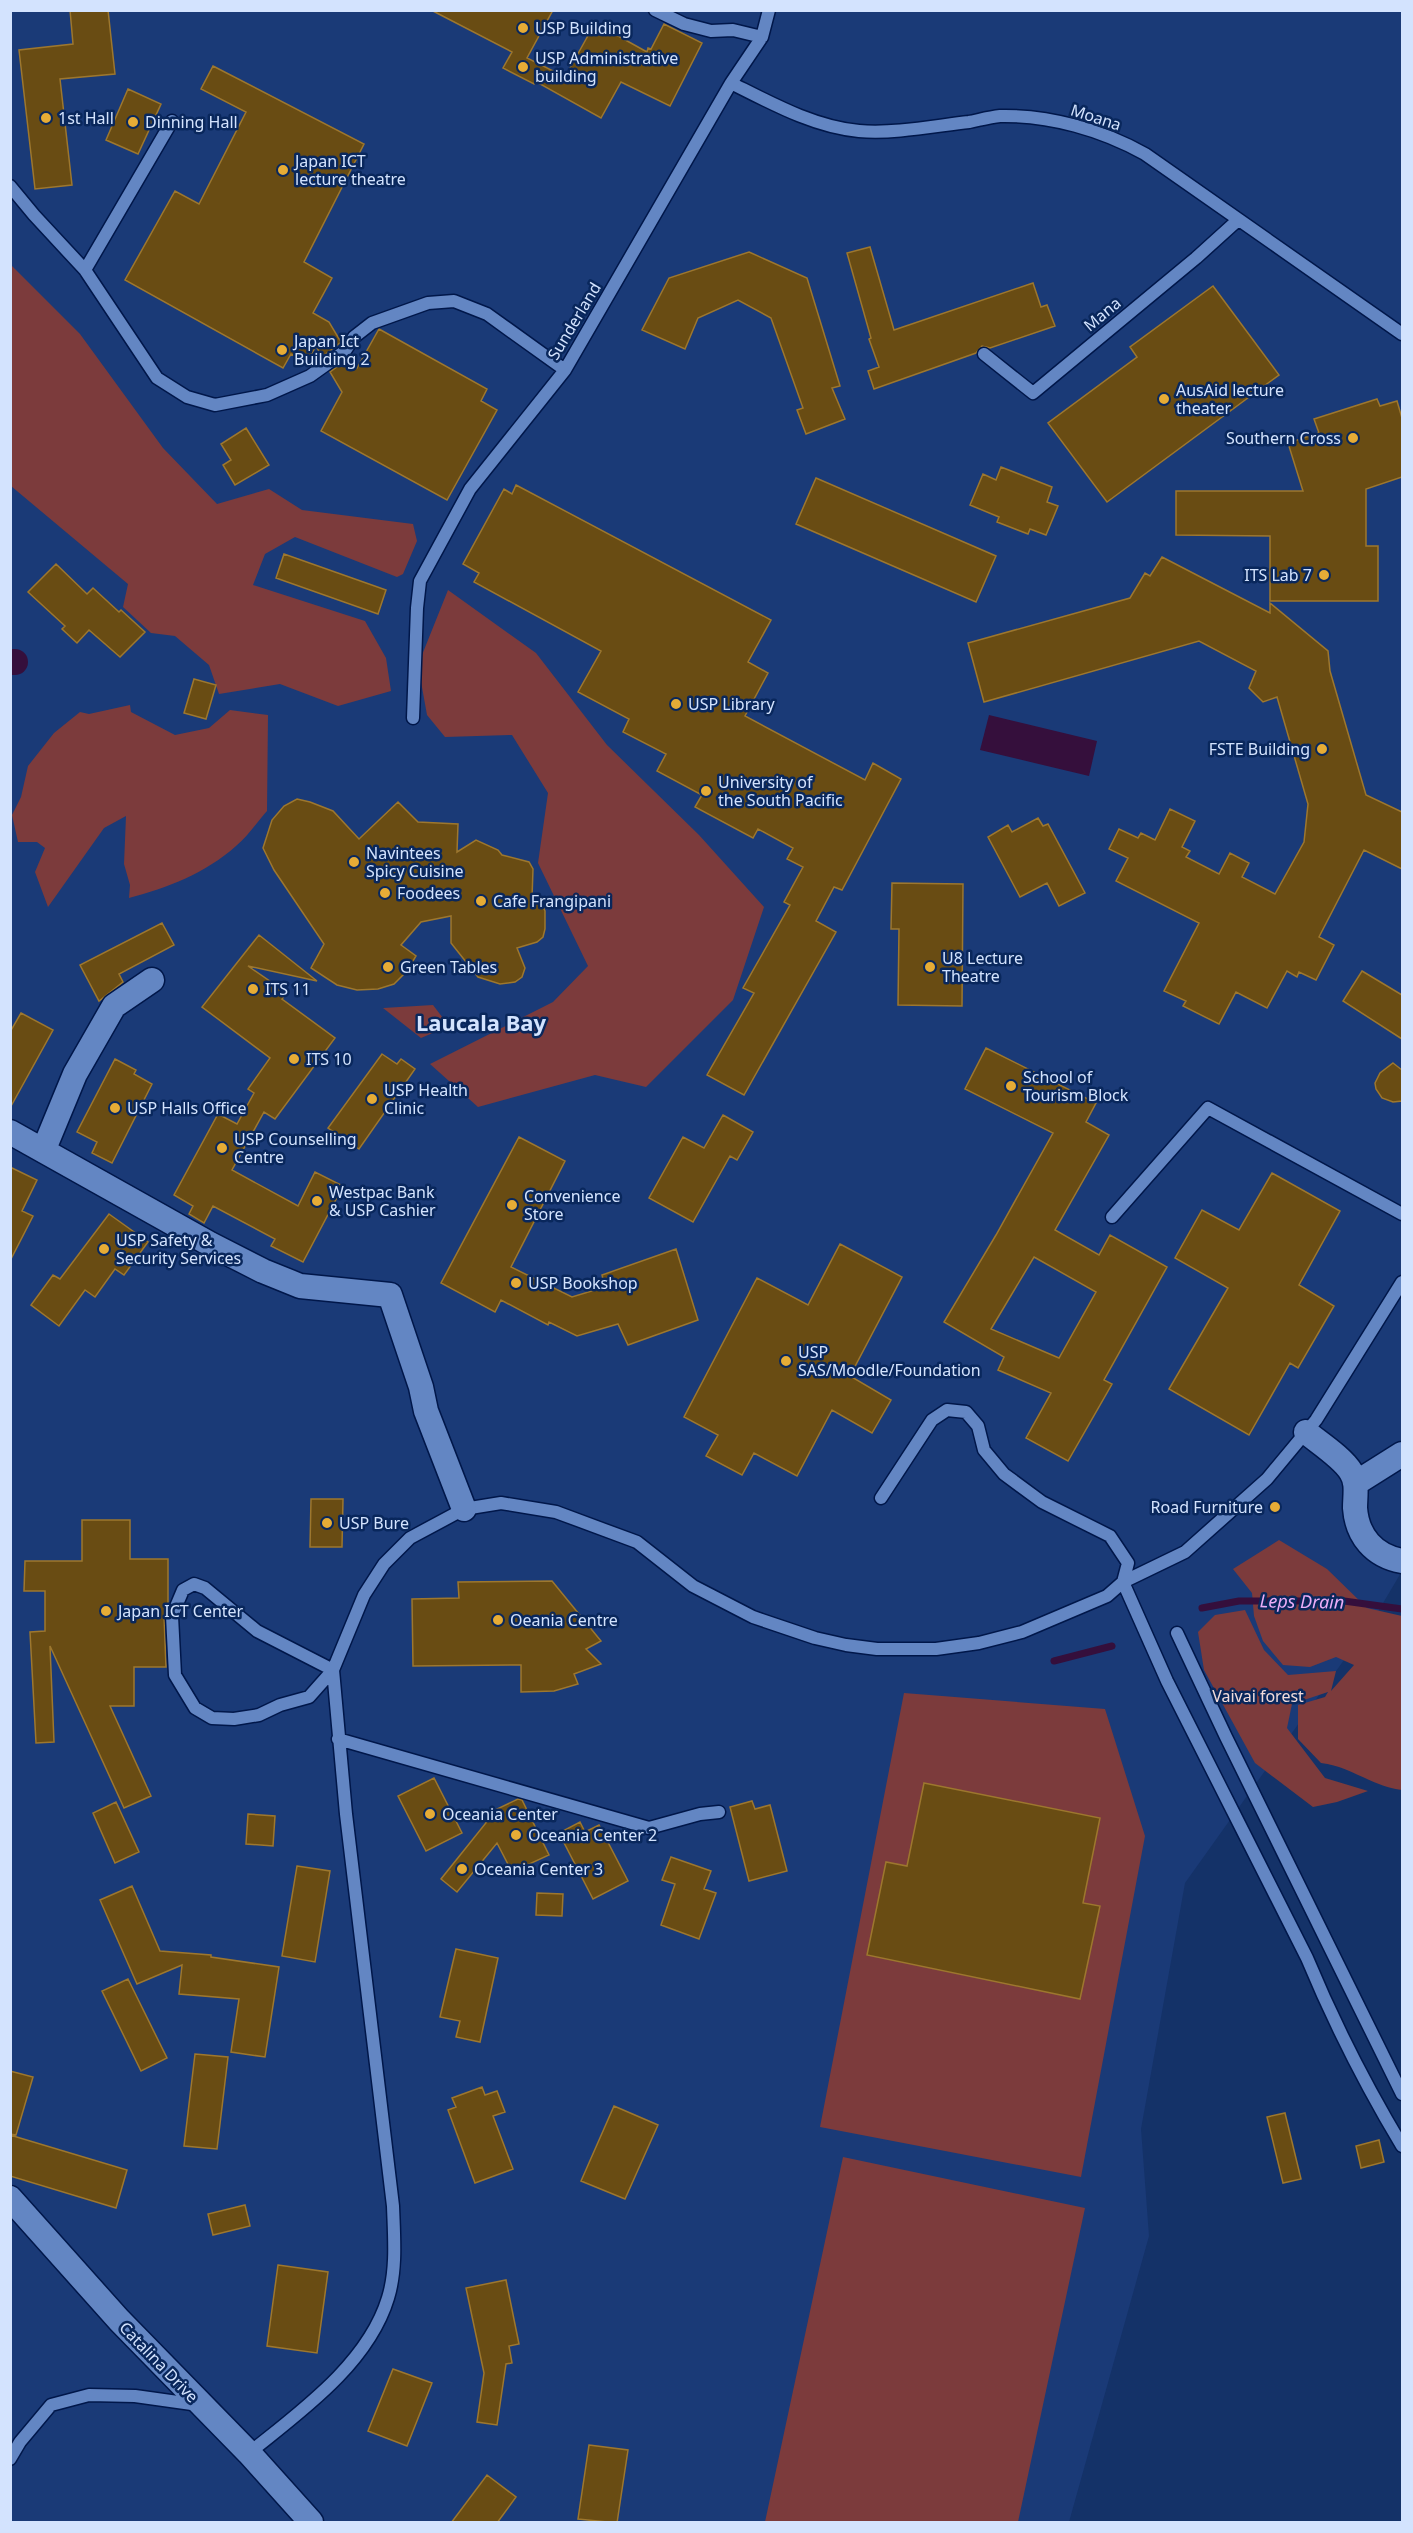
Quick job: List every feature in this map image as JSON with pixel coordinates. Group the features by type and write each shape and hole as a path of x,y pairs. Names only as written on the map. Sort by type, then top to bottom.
{"street":[{"path":"44,1149 75,1074 114,1006 152,980"},
{"path":"10,1132 210,1244 263,1271 300,1286 390,1295 421,1387 426,1411 464,1509"},
{"path":"1306,1432 1350,1470 1356,1483 1357,1526 1362,1536 1371,1548 1392,1559 1402,1561"},
{"path":"1356,1483 1363,1481 1402,1454"},
{"name":"Catalina Drive","path":"10,2198 119,2320 249,2453 311,2523"}],"lane":[{"path":"655,10 711,31 733,30 762,37"},
{"name":"Sunderland","path":"413,718 420,581 470,489 565,370 731,83 762,37 769,10"},
{"name":"Moana","path":"731,83 823,124 842,129 892,130 999,116 1057,122 1130,146 1304,263 1402,334"},
{"path":"85,270 172,121"},
{"path":"10,186 85,270 157,378 187,397 215,405 267,395 310,376 345,351 354,337 372,323 428,303 454,301 487,314 565,370"},
{"name":"Mana","path":"984,354 1033,393 1196,258 1238,220"},
{"path":"1112,1217 1208,1108 1402,1214"},
{"path":"333,1670 257,1631 205,1588 194,1584 183,1590 172,1616 175,1675 195,1708 212,1718 234,1719 259,1715 280,1705 309,1697 333,1670 364,1595 384,1564 410,1538 464,1509 501,1503 555,1512 638,1542 693,1586 753,1617 783,1628 846,1645 877,1648 936,1648 979,1643 1022,1632 1107,1596 1123,1582 1185,1552 1267,1479 1306,1432 1402,1282"},
{"path":"881,1498 932,1420 947,1410 966,1412 978,1426 984,1450 1004,1474 1042,1502 1110,1536 1128,1563 1123,1582 1167,1681 1307,1958 1325,2002 1342,2031 1371,2094 1402,2146"},
{"path":"1177,1633 1402,2094"},
{"path":"249,2453 321,2394 376,2330 389,2296 394,2261 393,2206 338,1739 333,1670"},
{"path":"338,1739 650,1828 700,1814 719,1812"},
{"path":"10,2459 20,2442 51,2405 89,2395 135,2396 201,2405"}],"shaded area":[{"name":"University of the South Pacific","path":"11,11 1402,11 1402,1571 1376,1615 1185,1883 1141,2129 1149,2236 1069,2522 11,2522"},
{"path":"989,715 1097,741 1089,776 980,750"}],"green space":[{"path":"10,264 80,334 163,448 217,504 269,489 302,510 413,524 417,541 403,574 397,577 295,537 265,554 253,585 365,621 386,658 391,691 338,706 280,684 219,694 209,665 175,636 151,633 123,607 128,584 11,486"},
{"path":"448,590 536,653 607,745 699,835 764,907 733,1000 646,1087 595,1075 478,1107 430,1064 553,1002 588,966 538,863 548,793 512,735 445,737 427,715 418,665"},
{"path":"130,705 131,712 175,735 209,728 230,710 268,715 267,811 240,842 212,864 172,884 129,898 130,885 124,864 126,816 104,828 48,907 35,872 45,848 37,842 18,842 12,815 21,797 28,766 54,733 80,712 89,714"},
{"path":"433,1005 449,1026 421,1038 383,1008"},
{"name":"Vaivai forest","path":"1279,1540 1327,1569 1367,1608 1402,1616 1402,1790 1381,1785 1342,1768 1321,1763 1298,1739 1298,1705 1325,1697 1328,1692 1292,1704 1287,1728 1325,1778 1368,1791 1337,1802 1313,1807 1255,1763 1204,1670 1198,1632 1215,1615 1245,1610 1264,1650 1288,1675 1336,1671 1331,1691 1354,1665 1336,1657 1310,1667 1283,1665 1263,1641 1254,1616 1252,1593 1233,1569"},
{"path":"904,1693 1105,1709 1145,1836 1081,2177 820,2127"},
{"path":"843,2157 1085,2208 1018,2522 765,2522"}],"building":[{"name":"1st Hall","path":"70,10 108,10 115,74 60,79 72,185 35,189 19,50 73,44"},
{"path":"431,10 553,10 527,58 565,77 595,23 647,52 648,48 651,49 664,24 702,43 670,106 621,82 601,118 535,81 534,84 503,68 512,52"},
{"path":"213,66 364,144 304,262 332,278 313,313 329,322 341,342 322,357 316,346 307,362 291,354 283,368 125,280 175,191 199,204 246,112 201,89"},
{"name":"Dinning Hall","path":"128,89 161,104 138,154 106,140"},
{"path":"870,247 894,330 1033,283 1041,307 1047,305 1055,326 990,348 982,346 976,353 874,389 868,371 879,367 869,339 871,338 847,253"},
{"path":"749,252 807,278 840,386 832,388 845,419 806,434 797,410 803,408 771,318 738,300 698,318 685,349 642,330 669,278"},
{"name":"AusAid lecture theater","path":"1213,286 1279,375 1107,502 1048,423 1137,357 1130,347"},
{"path":"379,329 487,389 481,401 497,410 447,500 321,431 342,392 330,372 351,357 357,368"},
{"path":"1377,399 1380,406 1397,401 1402,418 1402,477 1366,489 1366,546 1378,546 1378,601 1270,601 1270,536 1176,535 1176,491 1303,491 1288,443 1319,433 1314,419"},
{"path":"246,428 269,465 235,485 223,465 231,460 221,444"},
{"path":"1001,467 1052,487 1047,502 1058,506 1046,535 1030,529 1028,534 997,522 999,517 970,505 983,474 996,480"},
{"path":"816,478 996,556 976,602 796,524"},
{"name":"USP Library","path":"516,485 771,620 748,662 768,673 745,716 865,780 873,763 901,779 842,890 834,887 816,921 836,932 744,1095 707,1075 754,993 743,988 790,905 784,902 803,867 787,859 793,848 758,829 753,838 695,807 702,795 657,771 666,754 623,732 629,719 578,692 601,651 474,582 479,573 463,564 504,489 512,494"},
{"path":"284,554 386,590 378,614 276,578"},
{"name":"FSTE Building","path":"1162,557 1270,613 1270,603 1328,651 1330,671 1366,795 1402,812 1402,869 1364,850 1319,937 1334,945 1316,980 1299,972 1297,977 1287,971 1267,1008 1236,992 1219,1024 1183,1006 1186,1001 1164,991 1199,923 1116,881 1128,858 1109,849 1119,829 1138,838 1141,833 1155,840 1170,809 1195,821 1182,847 1190,851 1186,857 1219,874 1230,853 1249,863 1242,877 1275,894 1304,842 1308,804 1277,697 1263,702 1249,688 1256,671 1199,641 984,702 968,643 1130,598 1145,573 1150,576"},
{"path":"56,564 87,594 93,588 145,632 120,657 89,630 77,643 62,629 65,626 28,592"},
{"path":"194,679 216,685 206,719 184,713"},
{"path":"297,799 333,811 359,839 398,802 418,822 458,824 457,852 476,840 498,850 502,855 529,862 533,869 532,898 542,905 545,911 545,929 543,937 537,942 517,948 525,968 522,977 515,982 500,984 478,977 451,943 451,916 421,922 401,945 416,956 407,971 394,984 378,989 357,990 337,985 311,968 324,944 274,870 263,848 272,820 284,806"},
{"path":"1038,818 1043,826 1048,824 1085,893 1059,906 1047,883 1020,897 988,837 1008,825 1012,832"},
{"name":"U8 Lecture Theatre","path":"892,883 963,884 962,1006 898,1005 899,929 891,929"},
{"path":"162,923 174,945 119,974 123,982 99,1001 80,965"},
{"path":"259,935 317,981 248,966 287,993 282,999 335,1038 275,1119 264,1112 232,1170 298,1206 315,1172 343,1186 303,1262 271,1246 275,1239 213,1206 204,1223 189,1214 193,1206 174,1195 218,1114 237,1124 254,1093 248,1089 270,1058 202,1007"},
{"path":"1362,971 1402,995 1402,1039 1343,1001"},
{"path":"21,1013 53,1030 10,1108 10,1032"},
{"path":"986,1048 1096,1103 1086,1122 1109,1135 1055,1230 1099,1255 1110,1235 1167,1267 1104,1380 1112,1384 1068,1461 1026,1438 1051,1393 998,1370 1004,1357 944,1322 1053,1133 965,1089","holes":["1034,1257 1096,1292 1059,1358 991,1329"]},
{"name":"USP Health Clinic","path":"382,1054 397,1064 401,1059 415,1069 359,1149 328,1128"},
{"name":"USP Halls Office","path":"115,1059 136,1070 134,1074 152,1084 112,1163 92,1153 97,1142 77,1132"},
{"path":"1393,1063 1402,1070 1402,1101 1393,1102 1382,1098 1376,1089 1375,1083 1380,1073"},
{"path":"723,1115 753,1132 737,1160 730,1156 693,1222 649,1198 683,1137 704,1148"},
{"path":"519,1137 565,1161 511,1267 572,1297 605,1287 602,1275 676,1249 698,1320 628,1345 618,1324 577,1336 549,1322 548,1325 501,1300 495,1312 441,1283"},
{"path":"10,1167 37,1180 22,1211 33,1216 10,1261"},
{"path":"1272,1173 1340,1211 1299,1285 1334,1306 1298,1368 1290,1363 1249,1435 1169,1389 1228,1288 1175,1258 1202,1210 1239,1230"},
{"path":"109,1214 148,1242 124,1275 115,1269 95,1297 85,1290 59,1326 31,1305 53,1275 60,1279"},
{"name":"USP SAS/Moodle/Foundation","path":"840,1244 902,1277 850,1376 891,1400 872,1433 832,1410 797,1476 754,1453 742,1475 706,1456 718,1435 684,1417 757,1278 808,1305"},
{"name":"USP Bure","path":"311,1499 343,1499 342,1547 310,1547"},
{"name":"Japan ICT Center","path":"82,1520 130,1520 130,1559 168,1559 168,1605 164,1616 166,1667 134,1667 134,1706 110,1706 151,1796 124,1808 50,1646 54,1742 36,1743 30,1632 45,1631 45,1591 24,1591 25,1561 82,1561"},
{"name":"Oeania Centre","path":"552,1581 601,1641 586,1649 601,1664 574,1674 578,1684 554,1691 521,1692 521,1665 413,1666 412,1599 459,1598 458,1582"},
{"name":"Oceania Center","path":"434,1778 462,1833 426,1851 398,1796"},
{"path":"924,1783 1100,1818 1083,1903 1100,1906 1080,1999 867,1955 886,1862 907,1866"},
{"name":"Oceania Center 2","path":"518,1799 522,1800 549,1855 512,1872 497,1843 457,1892 441,1879 497,1809"},
{"path":"752,1801 755,1809 770,1805 787,1871 749,1881 730,1807"},
{"path":"116,1802 139,1852 115,1863 93,1813"},
{"path":"248,1814 275,1816 273,1846 246,1844"},
{"path":"580,1822 585,1832 599,1825 628,1881 593,1899 559,1833"},
{"path":"671,1857 711,1871 704,1889 716,1893 699,1939 661,1925 675,1884 662,1880"},
{"path":"297,1866 330,1871 315,1962 282,1956"},
{"path":"132,1886 160,1951 211,1955 211,1957 279,1967 265,2057 231,2052 239,1999 179,1994 182,1965 137,1984 100,1900"},
{"path":"537,1893 563,1894 562,1916 536,1915"},
{"path":"456,1949 498,1958 480,2042 456,2037 460,2021 440,2017"},
{"path":"128,1979 167,2058 141,2071 102,1991"},
{"path":"195,2054 228,2057 217,2149 184,2146"},
{"path":"10,2071 33,2077 16,2135 10,2134"},
{"path":"482,2087 485,2095 497,2091 505,2112 493,2116 513,2169 475,2183 448,2110 456,2107 452,2098"},
{"path":"614,2106 658,2125 625,2199 581,2181"},
{"path":"1285,2113 1301,2179 1283,2183 1267,2117"},
{"path":"10,2135 127,2170 116,2208 10,2176"},
{"path":"1379,2140 1384,2162 1361,2168 1356,2146"},
{"path":"245,2205 250,2226 213,2235 208,2214"},
{"path":"278,2265 328,2272 317,2353 267,2346"},
{"path":"506,2280 519,2344 509,2346 512,2363 506,2364 497,2425 477,2422 484,2373 466,2288"},
{"path":"393,2369 432,2383 407,2446 368,2431"},
{"path":"589,2445 628,2450 617,2523 578,2519"},
{"path":"487,2475 516,2497 497,2523 451,2523"}],"waterway":[{"path":"10,662 15,662"},
{"name":"Leps Drain","path":"1202,1608 1239,1601 1344,1601 1402,1609"},
{"name":"Leps Drain","path":"1054,1661 1112,1646"}],"place":[{"name":"USP Building","path":"523,28"},
{"name":"USP Administrative building","path":"523,67"},
{"name":"1st Hall","path":"46,118"},
{"name":"Dinning Hall","path":"133,122"},
{"name":"Japan ICT lecture theatre","path":"283,170"},
{"name":"Japan Ict Building 2","path":"282,350"},
{"name":"AusAid lecture theater","path":"1164,399"},
{"name":"Southern Cross","path":"1353,438"},
{"name":"ITS Lab 7","path":"1324,575"},
{"name":"USP Library","path":"676,704"},
{"name":"FSTE Building","path":"1322,749"},
{"name":"University of the South Pacific","path":"706,791"},
{"name":"Navintees Spicy Cuisine","path":"354,862"},
{"name":"Foodees","path":"385,893"},
{"name":"Cafe Frangipani","path":"481,901"},
{"name":"Green Tables","path":"388,967"},
{"name":"U8 Lecture Theatre","path":"930,967"},
{"name":"ITS 11","path":"253,989"},
{"name":"ITS 10","path":"294,1059"},
{"name":"School of Tourism Block","path":"1011,1086"},
{"name":"USP Health Clinic","path":"372,1099"},
{"name":"USP Halls Office","path":"115,1108"},
{"name":"USP Counselling Centre","path":"222,1148"},
{"name":"Westpac Bank & USP Cashier","path":"317,1201"},
{"name":"Convenience Store","path":"512,1205"},
{"name":"USP Safety & Security Services","path":"104,1249"},
{"name":"USP Bookshop","path":"516,1283"},
{"name":"USP SAS/Moodle/Foundation","path":"786,1361"},
{"name":"Road Furniture","path":"1275,1507"},
{"name":"USP Bure","path":"327,1523"},
{"name":"Japan ICT Center","path":"106,1611"},
{"name":"Oeania Centre","path":"498,1620"},
{"name":"Oceania Center","path":"430,1814"},
{"name":"Oceania Center 2","path":"516,1835"},
{"name":"Oceania Center 3","path":"462,1869"}],"district":[{"name":"Laucala Bay","path":"481,1023"}]}
